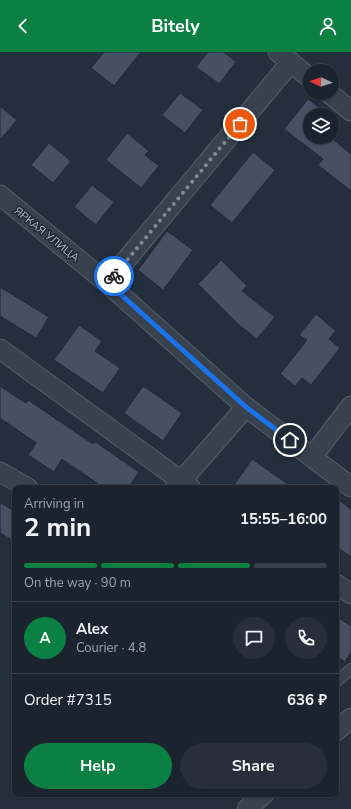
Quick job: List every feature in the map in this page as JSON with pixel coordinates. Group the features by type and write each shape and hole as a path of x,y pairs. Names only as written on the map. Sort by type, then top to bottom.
{"street":[{"path":"108,283 285,57 303,72"},
{"path":"339,99 349,105"},
{"name":"ЯРКАЯ УЛИЦА","path":"0,196 108,283 246,407 351,487"},
{"path":"0,349 181,485"},
{"path":"312,457 351,406"},
{"path":"183,485 246,407"},
{"path":"0,472 23,485"},
{"path":"339,586 351,594"},
{"path":"339,728 351,718"},
{"path":"248,809 261,797"}],"lane":[{"path":"339,679 351,669"}],"building":[{"path":"104,52 141,52 114,86 91,68"},
{"path":"208,52 224,52 236,62 219,84 196,67"},
{"path":"180,93 203,110 185,133 162,115"},
{"path":"307,100 320,108 303,108 303,144 284,129"},
{"path":"0,106 17,120 0,140"},
{"path":"127,133 149,151 145,155 159,166 141,188 106,160"},
{"path":"49,143 71,161 53,183 31,165"},
{"path":"304,144 339,144 351,154 351,191 318,165 323,159"},
{"path":"253,152 275,170 232,223 210,205"},
{"path":"92,185 114,202 96,225 74,207"},
{"path":"167,231 193,250 163,290 138,270"},
{"path":"221,260 247,286 242,291 275,317 257,339 239,325 198,284"},
{"path":"0,287 49,317 36,338 0,316"},
{"path":"316,314 336,331 329,339 340,348 311,385 302,378 295,386 280,374 307,340 299,335"},
{"path":"79,325 102,341 95,351 120,368 103,393 54,360"},
{"path":"0,386 26,403 28,400 93,444 94,441 139,472 130,485 100,485 62,459 54,472 28,455 36,443 0,418"},
{"path":"143,386 182,413 163,441 124,413"},
{"path":"252,459 290,485 234,485"},
{"path":"339,500 351,509 351,557 339,548"},
{"path":"0,502 12,510 12,540 0,533"},
{"path":"339,618 351,626 351,652 345,662 339,658"}],"way so far":[{"path":"114,276 240,124"}],"route":[{"path":"114,276 108,283 246,407 290,440"}]}
